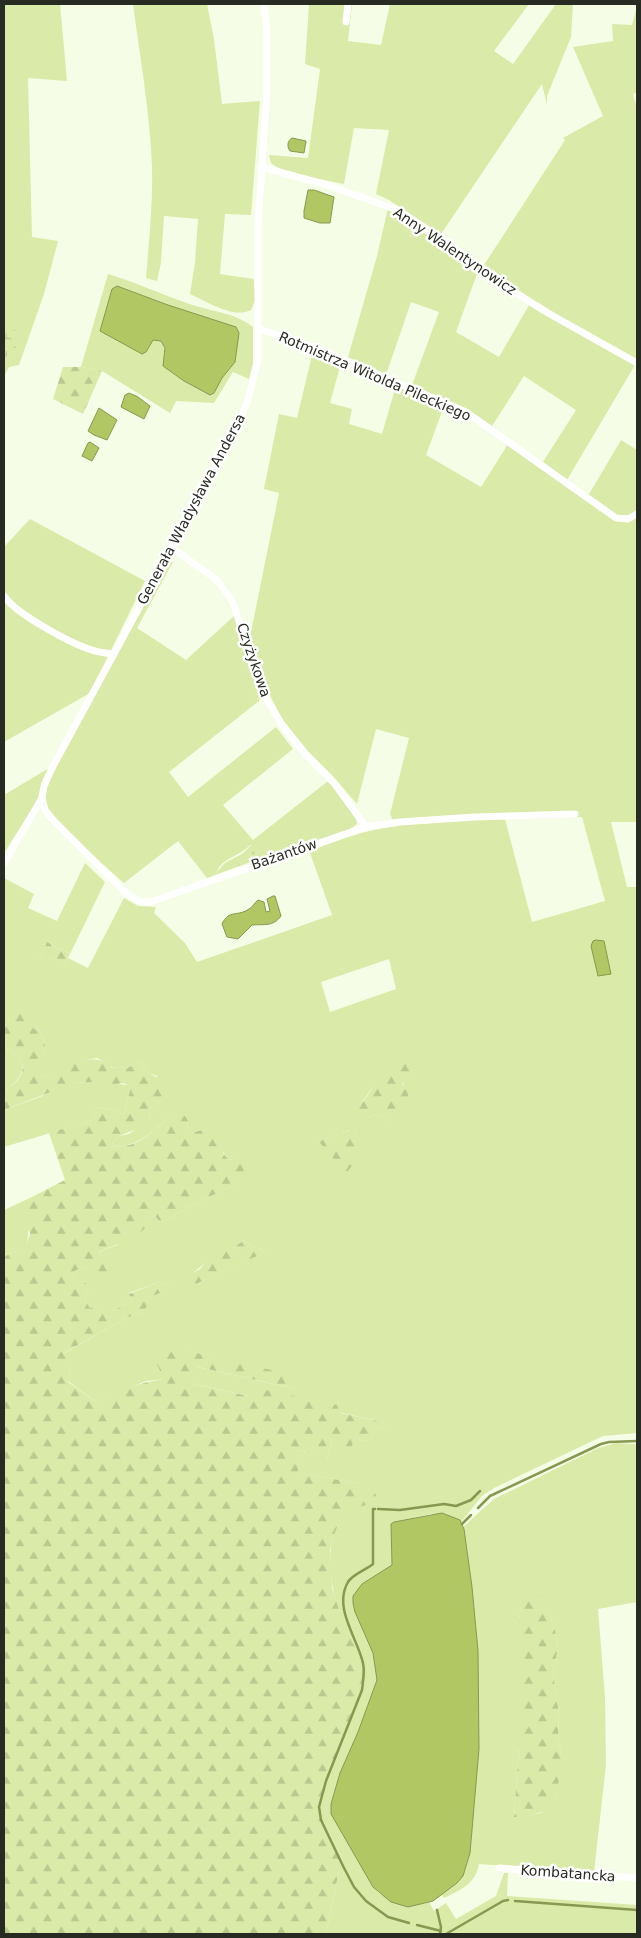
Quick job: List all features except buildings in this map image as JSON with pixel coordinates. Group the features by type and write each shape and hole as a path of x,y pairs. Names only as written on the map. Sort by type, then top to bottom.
{"street":[{"name":"Generała Władysława Andersa","path":"4,863 42,798 44,786 51,770 244,412 257,367 259,329 258,223 267,91 267,31 264,4"},
{"path":"346,22 348,4"},
{"name":"Anny Walentynowicz","path":"261,166 327,184 400,211 508,288 548,313 637,363"},
{"name":"Rotmistrza Witolda Pileckiego","path":"259,329 311,346 466,412 616,518 628,519 637,514"},
{"name":"Czyżykowa","path":"172,548 218,580 233,602 252,664 272,709 304,753 334,783 366,827"},
{"path":"4,596 14,608 76,644 96,651 114,654"},
{"name":"Bażantów","path":"42,798 45,810 54,821 126,893 142,902 160,899 246,867 366,827 400,822 474,817 575,814"},
{"name":"Kombatancka","path":"499,1868 637,1878"}],"green space":[{"path":"4,4 60,4 67,81 28,78 32,237 58,241 44,294 19,365 9,367 4,376 4,358 14,351 4,321"},
{"path":"133,4 207,4 214,39 222,104 260,101 251,215 225,214 220,274 254,279 255,301 251,310 244,312 229,311 190,294 195,263 198,219 164,216 161,263 157,281 146,278 152,167 147,105"},
{"path":"309,4 352,4 348,41 381,45 390,4 529,4 494,51 513,64 556,4 573,4 571,37 547,96 547,105 542,84 441,234 389,200 376,194 389,130 354,128 344,184 295,173 271,163 269,155 308,158 320,69 305,64"},
{"path":"637,6 637,92 633,94 637,108 637,361 542,307 484,265 565,140 563,138 603,116 573,47 613,41 612,24 632,25"},
{"path":"388,208 398,213 478,271 456,332 499,357 529,305 635,365 567,480 543,462 576,410 524,376 492,426 467,409 412,385 439,312 411,302 386,375 348,357 377,256"},
{"path":"108,274 193,305 238,318 253,327 253,364 249,379 233,372 214,403 176,401 170,413 102,371 81,367","holes":["151,298 168,305 235,362 222,378 214,393 210,395 184,381 163,366 165,348 161,341 153,340 146,352"]},
{"path":"4,321 12,324 19,338 14,351 4,358"},
{"path":"313,351 341,363 330,403 352,409 349,424 382,434 396,386 444,406 426,455 481,487 508,444 614,520 626,522 637,517 637,822 611,822 627,887 637,887 637,1433 603,1436 496,1487 483,1495 461,1522 431,1514 391,1524 392,1565 362,1584 355,1612 373,1653 377,1680 358,1732 340,1773 331,1804 331,1814 373,1887 380,1894 424,1904 429,1902 434,1911 446,1903 456,1919 496,1896 504,1873 508,1873 507,1896 637,1905 637,1934 326,1934 342,1856 320,1815 320,1800 360,1653 338,1608 332,1584 330,1555 336,1527 342,1516 353,1507 367,1505 363,1484 297,1473 299,1450 315,1454 327,1460 332,1439 353,1438 365,1441 371,1439 376,1429 385,1426 382,1422 253,1393 249,1396 194,1384 197,1367 296,1389 238,1363 188,1351 158,1367 160,1371 168,1373 164,1379 146,1381 96,1402 68,1381 70,1367 68,1360 63,1354 124,1319 142,1312 145,1298 166,1291 169,1285 159,1282 129,1293 132,1301 113,1311 101,1305 90,1308 86,1303 85,1292 94,1290 75,1283 71,1277 76,1270 87,1267 102,1256 98,1252 117,1245 146,1220 155,1215 158,1220 164,1221 237,1183 235,1159 229,1160 206,1129 191,1133 187,1130 188,1121 171,1116 138,1141 123,1146 114,1146 112,1143 119,1136 129,1134 149,1119 150,1109 160,1101 157,1076 149,1073 139,1063 127,1068 106,1068 105,1062 97,1058 85,1060 42,1077 45,1044 40,1031 33,1028 27,1009 21,1004 12,1014 7,1024 4,1020 4,878 34,894 28,908 57,921 85,863 105,882 70,954 47,942 39,960 58,959 63,967 68,958 88,968 124,898 138,906 156,907 154,913 185,943 197,962 332,915 310,853 313,850 353,835 396,826 390,814 409,738 376,729 357,804 284,722 264,684 249,642 279,493 264,489 279,414 297,418","holes":["582,817 605,901 532,922 505,819","389,959 396,989 330,1012 321,982","412,1070 405,1080 390,1121 377,1114 368,1117 355,1109 377,1081","349,1130 347,1173 319,1142","244,1240 254,1247 267,1251 196,1284 193,1273 205,1263 232,1249"]},
{"path":"63,367 81,367 102,371 83,414 53,399"},
{"path":"621,440 637,450 637,511 624,516 611,512 588,496"},
{"path":"30,519 145,581 90,693 4,742 4,547"},
{"path":"170,562 173,562 137,628 186,660 235,615 260,698 259,701 169,772 188,797 276,727 293,749 223,805 253,840 328,781 355,814 357,824 350,829 239,866 251,855 261,850 250,845 222,864 215,875 207,878 178,841 124,883 58,822 46,805 45,799 48,782 130,630"},
{"path":"49,768 42,782 37,801 4,853 4,795"},
{"path":"256,843 262,845 261,850 251,855 239,866 215,875 226,862 240,855"},
{"path":"47,942 70,954 63,967 59,965 58,959 39,960"},
{"path":"18,1001 39,1016 33,1028 40,1031 45,1044 43,1077 66,1066 90,1059 105,1062 107,1068 127,1068 139,1063 149,1073 168,1084 170,1097 160,1101 150,1109 147,1125 119,1136 112,1143 114,1146 131,1145 152,1132 171,1116 185,1116 188,1121 187,1130 191,1133 206,1129 209,1131 222,1146 223,1153 229,1160 235,1159 239,1151 246,1155 243,1175 237,1183 164,1221 158,1220 155,1215 146,1220 148,1225 137,1234 98,1252 102,1256 114,1260 112,1269 106,1274 87,1267 76,1270 71,1277 75,1283 84,1282 95,1290 85,1292 86,1302 90,1308 108,1305 113,1311 132,1301 129,1294 159,1282 169,1285 166,1291 146,1298 149,1304 142,1312 124,1319 64,1353 70,1367 68,1382 96,1402 137,1385 164,1379 167,1373 160,1371 156,1362 172,1350 188,1351 302,1377 300,1389 296,1389 198,1367 194,1384 248,1396 257,1388 337,1405 340,1413 382,1422 385,1426 376,1429 371,1439 365,1441 353,1438 351,1458 346,1459 342,1454 342,1439 332,1439 327,1460 317,1461 315,1454 299,1450 298,1473 363,1484 373,1488 377,1498 367,1505 352,1508 340,1520 330,1549 332,1588 339,1610 360,1653 364,1685 320,1800 320,1815 342,1856 326,1934 4,1934 4,1257 27,1244 30,1233 24,1221 32,1197 65,1180 49,1133 93,1120 97,1107 122,1114 125,1113 130,1090 128,1085 123,1083 109,1089 96,1082 74,1083 4,1110 4,1091 18,1080 23,1068 19,1057 4,1047 4,1020 8,1023 15,1003"},
{"path":"4,1047 13,1051 22,1062 22,1068 17,1080 4,1091"},
{"path":"401,1061 412,1062 412,1070 402,1085 409,1093 400,1115 390,1121 377,1114 368,1117 364,1121 359,1119 355,1109 369,1094 378,1075"},
{"path":"96,1082 128,1085 130,1090 125,1113 122,1114 97,1107 93,1120 4,1147 4,1110 40,1097 62,1086 74,1083"},
{"path":"350,1130 359,1131 366,1146 359,1158 346,1173 319,1142"},
{"path":"32,1197 27,1244 4,1257 4,1210"},
{"path":"244,1240 254,1247 268,1251 196,1284 192,1280 193,1273 200,1269 214,1252 221,1248 232,1249"},
{"path":"616,1443 637,1444 637,1602 598,1609 605,1697 606,1765 594,1872 479,1864 475,1876 467,1885 444,1898 441,1894 458,1882 464,1872 470,1853 479,1749 475,1619 463,1527 494,1499 598,1448","holes":["521,1607 549,1613 555,1630 558,1648 553,1672 559,1714 558,1741 562,1756 555,1797 542,1813 514,1817 519,1747 519,1619"]},
{"path":"537,1593 549,1613 555,1630 558,1648 553,1672 559,1714 558,1741 562,1756 561,1772 552,1809 527,1816 514,1817 519,1747 519,1619 521,1607"}],"shaded area":[{"path":"292,138 306,141 304,153 290,151 288,144"},
{"path":"308,190 314,190 334,197 330,223 320,223 304,218"},
{"path":"117,286 236,327 239,333 235,362 222,378 214,393 210,395 184,381 163,366 165,348 161,341 153,340 146,352 142,354 100,331 112,289"},
{"path":"129,393 150,406 144,419 121,407 125,395"},
{"path":"99,408 117,420 107,440 88,431"},
{"path":"90,442 99,448 92,461 82,456"},
{"path":"275,896 281,916 278,920 268,924 252,925 238,939 227,937 222,924 228,916 245,911 258,900 264,902 266,912 270,911 267,899"},
{"path":"593,941 604,941 611,974 598,976 591,946"},
{"path":"442,1513 460,1520 464,1529 478,1651 479,1749 470,1853 463,1876 457,1883 433,1901 408,1907 391,1902 373,1887 331,1814 331,1804 340,1773 358,1732 377,1680 373,1653 355,1612 353,1596 362,1584 392,1565 391,1524"}],"waterway":[{"path":"478,1508 490,1496 601,1444 637,1441"},
{"path":"378,1509 400,1510 444,1504 456,1506 471,1500 480,1491"},
{"path":"375,1509 373,1509 373,1564 348,1582 343,1602 363,1663 362,1690 326,1781 319,1807 321,1820 354,1887 366,1901 388,1917 409,1923"},
{"path":"462,1524 471,1515"},
{"path":"446,1934 503,1901 508,1900"},
{"path":"515,1901 637,1910"},
{"path":"437,1910 441,1927 440,1934"},
{"path":"417,1925 441,1931"}]}
